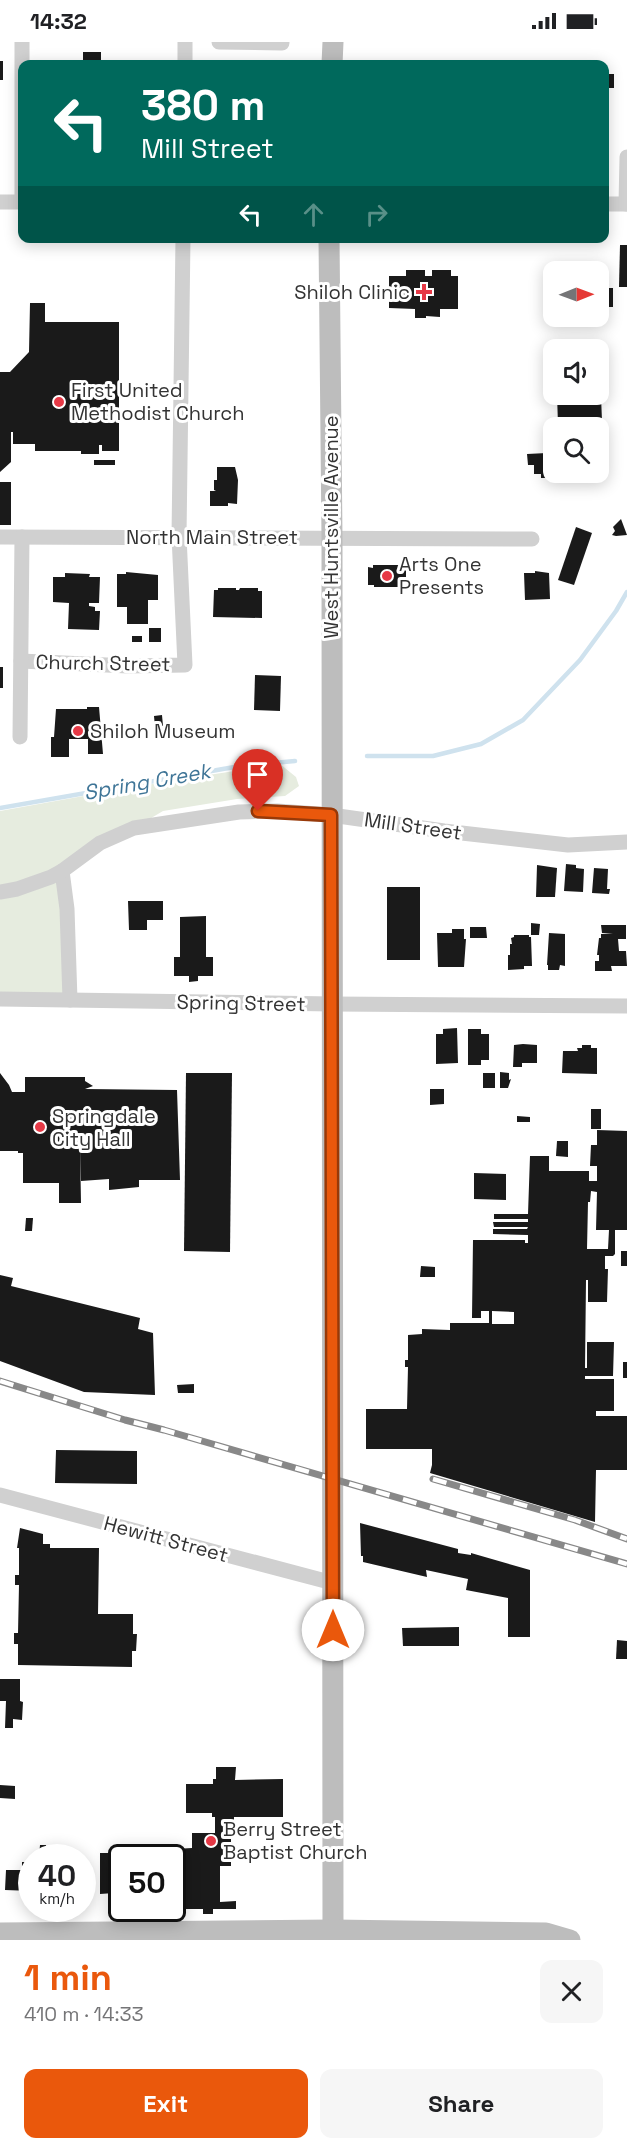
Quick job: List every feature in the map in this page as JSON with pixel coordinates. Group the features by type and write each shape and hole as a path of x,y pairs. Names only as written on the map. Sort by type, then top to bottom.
{"main road":[{"path":"332,60 333,42"},
{"name":"West Huntsville Avenue","path":"329,243 332,538 333,1935"},
{"path":"0,1933 333,1935 546,1933 570,1940"}],"street":[{"path":"22,42 22,60"},
{"path":"185,42 185,60"},
{"path":"219,42 282,43"},
{"path":"609,204 627,204 627,157"},
{"path":"0,202 18,202"},
{"path":"179,536 183,243"},
{"name":"Church Street","path":"21,661 128,666 185,665 179,536"},
{"name":"North Main Street","path":"0,537 532,538"},
{"path":"20,737 22,537"},
{"name":"Mill Street","path":"0,892 17,890 37,883 62,871 100,843 134,828 239,812 277,811 331,815 568,845 627,843"},
{"path":"62,871 67,909 70,1000"},
{"name":"Spring Street","path":"0,999 627,1006"},
{"name":"Hewitt Street","path":"0,1495 333,1583"}],"shaded area":[{"path":"280,764 296,777 299,786 285,796 237,799 163,811 62,871 70,1000 0,999 0,811"}],"building":[{"path":"83,52 101,52 101,60 83,60"},
{"path":"0,61 3,61 3,80 0,80"},
{"path":"609,74 614,74 614,88 609,88"},
{"path":"620,245 627,245 627,287 619,287"},
{"name":"Shiloh Clinic","path":"406,270 425,270 425,276 432,276 432,270 451,270 451,276 458,276 458,309 440,309 440,317 415,318 415,309 389,308 389,276 406,276"},
{"path":"609,288 613,288 613,307 609,307"},
{"name":"First United Methodist Church","path":"30,303 45,303 45,322 119,322 119,451 102,451 102,445 99,445 99,454 81,454 81,451 35,451 35,444 13,444 13,432 11,432 11,462 0,472 0,372 10,372 29,352"},
{"path":"557,405 601,405 602,417 558,417"},
{"path":"543,453 543,478 541,474 534,474 534,465 528,465 527,454"},
{"path":"94,460 115,460 115,465 94,465"},
{"path":"217,467 235,467 238,480 237,504 210,506 210,491 216,491 214,480 217,480"},
{"path":"0,482 11,482 11,525 0,525"},
{"path":"621,519 627,535 612,535 615,531 613,527"},
{"path":"576,527 592,533 574,585 558,580"},
{"name":"Arts One Presents","path":"373,565 400,565 400,568 406,568 406,584 399,584 399,587 368,585 368,567 373,568"},
{"path":"535,571 549,573 550,599 525,600 524,573 535,573"},
{"path":"126,572 158,575 158,600 148,600 148,624 127,624 127,607 117,607 117,574 126,574"},
{"path":"65,573 90,574 89,577 100,577 99,603 89,603 89,606 95,607 95,611 100,611 99,630 68,629 69,603 53,602 53,577 65,577"},
{"path":"218,588 239,590 240,588 258,588 258,591 262,591 262,618 213,617 214,590"},
{"path":"149,628 161,628 161,642 149,642"},
{"path":"132,636 142,636 142,642 132,642"},
{"path":"0,667 3,667 3,688 0,688"},
{"path":"255,675 281,676 280,711 254,710"},
{"name":"Shiloh Museum","path":"87,707 99,707 103,754 88,754 88,739 69,739 69,757 51,757 51,737 54,737 56,709 87,709"},
{"path":"162,715 163,726 155,727 154,716"},
{"path":"566,864 584,869 583,892 564,891"},
{"path":"537,865 557,868 555,897 536,897"},
{"path":"594,868 608,869 609,894 592,893"},
{"path":"387,887 420,887 420,960 387,960"},
{"path":"128,901 163,901 163,920 147,920 147,930 129,930"},
{"path":"206,916 206,957 213,957 213,976 198,976 198,981 189,982 189,976 174,976 174,957 180,957 180,917"},
{"path":"531,923 540,924 539,935 531,935"},
{"path":"601,925 626,925 626,939 618,939 619,951 626,951 627,966 611,966 612,971 595,971 595,961 599,961 599,955 597,955 599,938 601,934 613,934 602,933"},
{"path":"470,927 486,927 487,938 470,938"},
{"path":"452,929 464,929 464,939 466,939 464,967 438,967 437,933 452,933"},
{"path":"549,933 565,934 565,966 560,965 559,970 548,970"},
{"path":"514,935 531,937 532,966 508,970 508,955 510,955 510,944 512,944 511,938"},
{"path":"457,1028 458,1063 436,1064 436,1034 443,1034 443,1029"},
{"path":"468,1029 481,1029 481,1034 489,1034 489,1060 481,1060 481,1065 468,1065"},
{"path":"514,1045 537,1045 537,1063 522,1063 522,1067 513,1067"},
{"path":"582,1045 597,1048 597,1074 562,1073 563,1051 578,1051 577,1048 582,1048"},
{"path":"500,1072 509,1073 509,1080 511,1079 508,1088 500,1088"},
{"path":"0,1073 12,1092 25,1092 25,1077 85,1077 85,1081 93,1086 85,1089 177,1090 180,1180 139,1180 139,1187 109,1190 109,1179 81,1181 80,1146 81,1203 59,1203 59,1183 23,1183 23,1153 0,1151"},
{"path":"186,1073 232,1073 230,1252 184,1251"},
{"path":"483,1073 495,1073 495,1088 483,1088"},
{"path":"430,1089 444,1089 444,1104 430,1105"},
{"path":"591,1109 601,1109 601,1129 591,1129"},
{"path":"517,1116 530,1117 530,1122 517,1122"},
{"path":"597,1130 627,1131 627,1230 615,1230 615,1254 605,1256 605,1269 608,1269 607,1302 588,1302 588,1280 586,1280 585,1368 587,1368 587,1342 614,1342 613,1376 585,1376 585,1379 614,1379 614,1411 596,1411 596,1416 627,1416 627,1470 596,1470 595,1522 430,1473 432,1449 366,1449 366,1409 407,1409 408,1367 405,1367 405,1360 408,1360 408,1335 422,1334 422,1329 450,1330 450,1323 489,1323 489,1311 481,1311 481,1318 472,1318 473,1240 525,1240 525,1243 528,1243 528,1235 493,1234 493,1229 527,1229 528,1227 494,1227 493,1222 528,1222 528,1219 494,1219 494,1214 528,1214 530,1156 549,1156 549,1171 589,1171 589,1181 597,1181 597,1166 590,1166 591,1145 597,1145","holes":["591,1191 597,1192 596,1230 609,1230 608,1249 587,1249 588,1202 590,1202","492,1311 514,1312 514,1324 492,1324"]},
{"path":"557,1141 568,1141 568,1157 556,1156"},
{"path":"474,1173 506,1174 506,1200 474,1199"},
{"path":"26,1218 33,1218 32,1231 25,1231"},
{"path":"621,1251 627,1251 627,1266 621,1266"},
{"path":"421,1266 435,1267 435,1277 420,1277"},
{"path":"0,1275 13,1278 11,1286 140,1318 138,1329 153,1333 155,1395 84,1392 0,1361"},
{"path":"623,1362 627,1362 627,1378 623,1378"},
{"path":"194,1384 194,1393 178,1393 177,1385"},
{"path":"56,1450 137,1451 137,1484 55,1483"},
{"path":"360,1523 458,1549 458,1553 471,1555 471,1553 530,1570 530,1637 508,1637 508,1598 466,1590 468,1579 426,1570 427,1577 363,1562"},
{"path":"20,1528 43,1534 43,1544 50,1544 50,1548 99,1548 98,1614 133,1614 133,1634 137,1634 136,1651 132,1651 132,1667 18,1665 18,1644 14,1644 14,1633 18,1633 19,1585 15,1585 15,1575 19,1575 19,1548 17,1548"},
{"path":"459,1627 459,1646 403,1646 402,1628"},
{"path":"617,1640 627,1641 627,1659 616,1659"},
{"path":"0,1679 20,1679 20,1701 23,1702 22,1720 13,1719 13,1728 5,1728 6,1701 0,1701"},
{"name":"Berry Street Baptist Church","path":"216,1767 236,1767 235,1780 283,1779 283,1817 234,1817 234,1828 231,1828 231,1866 220,1866 220,1902 236,1901 236,1909 213,1909 213,1914 203,1914 203,1909 186,1909 186,1848 192,1848 192,1833 215,1833 215,1817 212,1817 212,1813 186,1813 186,1784 213,1784 213,1779 216,1779"},
{"path":"0,1785 15,1786 15,1799 0,1798"},
{"path":"100,1853 108,1853 108,1893 100,1894"},
{"path":"6,1870 18,1870 18,1890 5,1890"}],"waterway":[{"name":"Spring Creek","path":"367,756 433,756 481,744 523,720 580,660 627,592"},
{"name":"Spring Creek","path":"0,808 240,766 295,761"}],"railway":[{"path":"0,1381 125,1420 627,1564"},
{"path":"433,1479 575,1520 627,1539"}],"place":[{"name":"Shiloh Clinic","path":"424,292"},
{"name":"First United Methodist Church","path":"59,402"},
{"name":"Arts One Presents","path":"387,576"},
{"name":"Shiloh Museum","path":"78,731"},
{"name":"Springdale City Hall","path":"40,1127"},
{"name":"Berry Street Baptist Church","path":"211,1841"}],"route":[{"path":"258,811 331,815 333,1630"}]}
